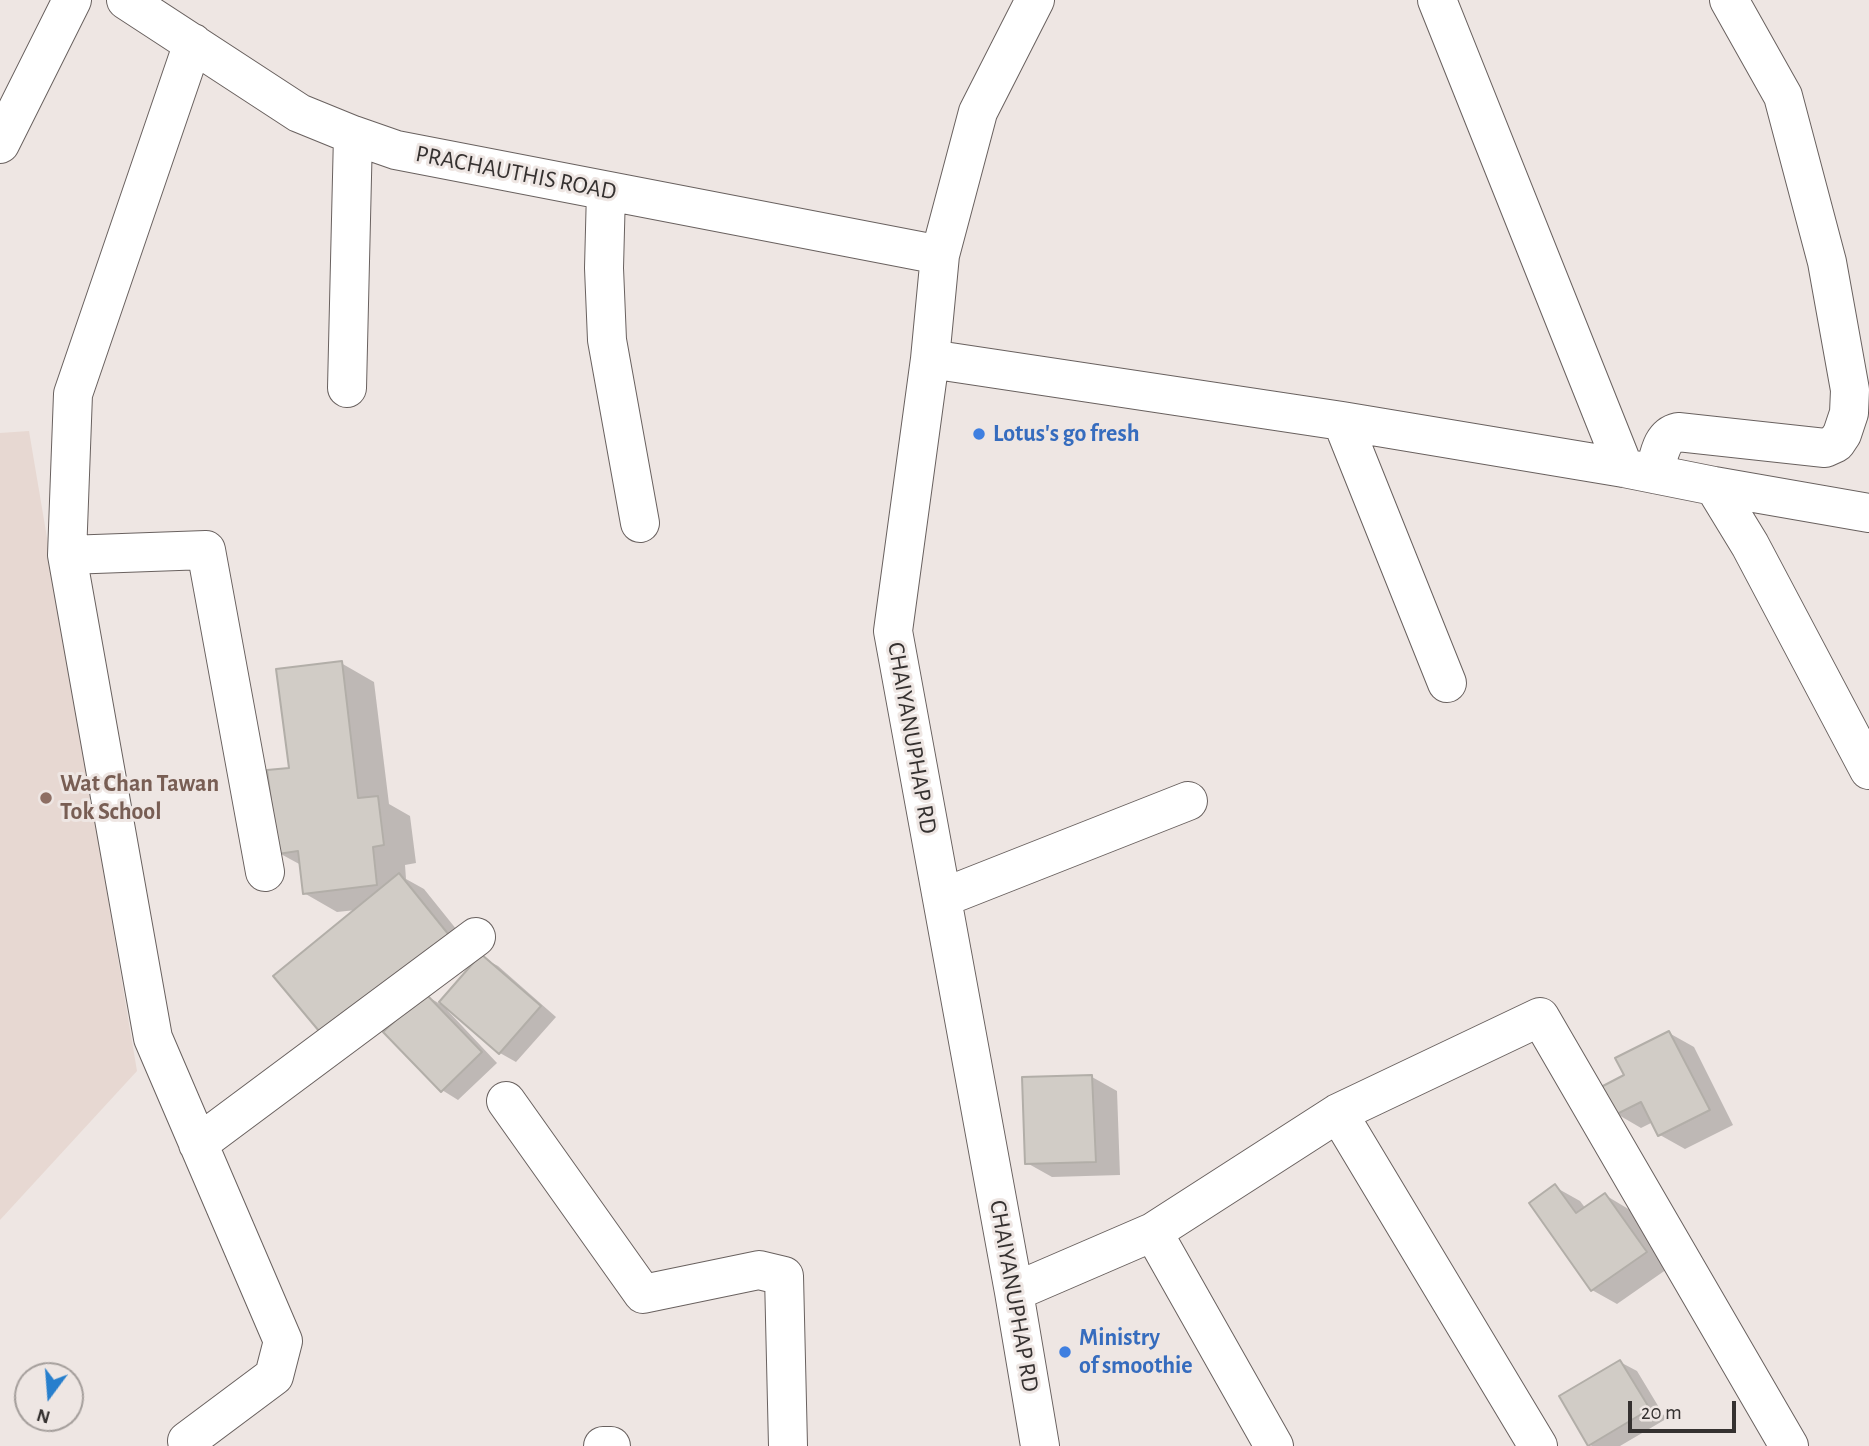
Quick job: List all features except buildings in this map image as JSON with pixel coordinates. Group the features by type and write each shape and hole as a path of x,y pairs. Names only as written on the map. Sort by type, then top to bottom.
{"street":[{"path":"0,144 72,0"},
{"name":"PRACHAUTHIS ROAD","path":"126,0 299,113 396,150 940,255"},
{"name":"CHAIYANUPHAP RD","path":"1035,0 978,112 940,255 930,359 893,631 1040,1446"},
{"path":"1437,0 1639,471"},
{"path":"1639,471 1670,434 1678,432 1825,448 1836,443 1849,413 1850,390 1827,262 1783,96 1729,0"},
{"path":"190,1446 187,1441 274,1376 283,1341 153,1038 67,555 73,394 193,43"},
{"path":"348,388 353,135"},
{"path":"606,191 604,268 607,340 640,523"},
{"path":"930,359 1342,421 1869,513"},
{"path":"1342,421 1447,683"},
{"path":"1714,486 1750,545 1869,770"},
{"path":"67,555 206,550 265,872"},
{"path":"942,898 1188,801"},
{"path":"198,1144 476,937"},
{"path":"1014,1292 1153,1232 1338,1113 1540,1017 1789,1446"},
{"path":"506,1101 643,1294 759,1270 784,1276 788,1446"},
{"path":"1338,1113 1538,1446"},
{"path":"1153,1232 1274,1446"},
{"path":"603,1446 611,1446"}],"shaded area":[{"name":"Wat Chan Tawan Tok School","path":"29,431 137,1071 0,1220 0,433"}],"place":[{"name":"Lotus's go fresh","path":"979,434"},
{"name":"Wat Chan Tawan Tok School","path":"46,798"},
{"name":"Ministry of smoothie","path":"1065,1352"}]}
